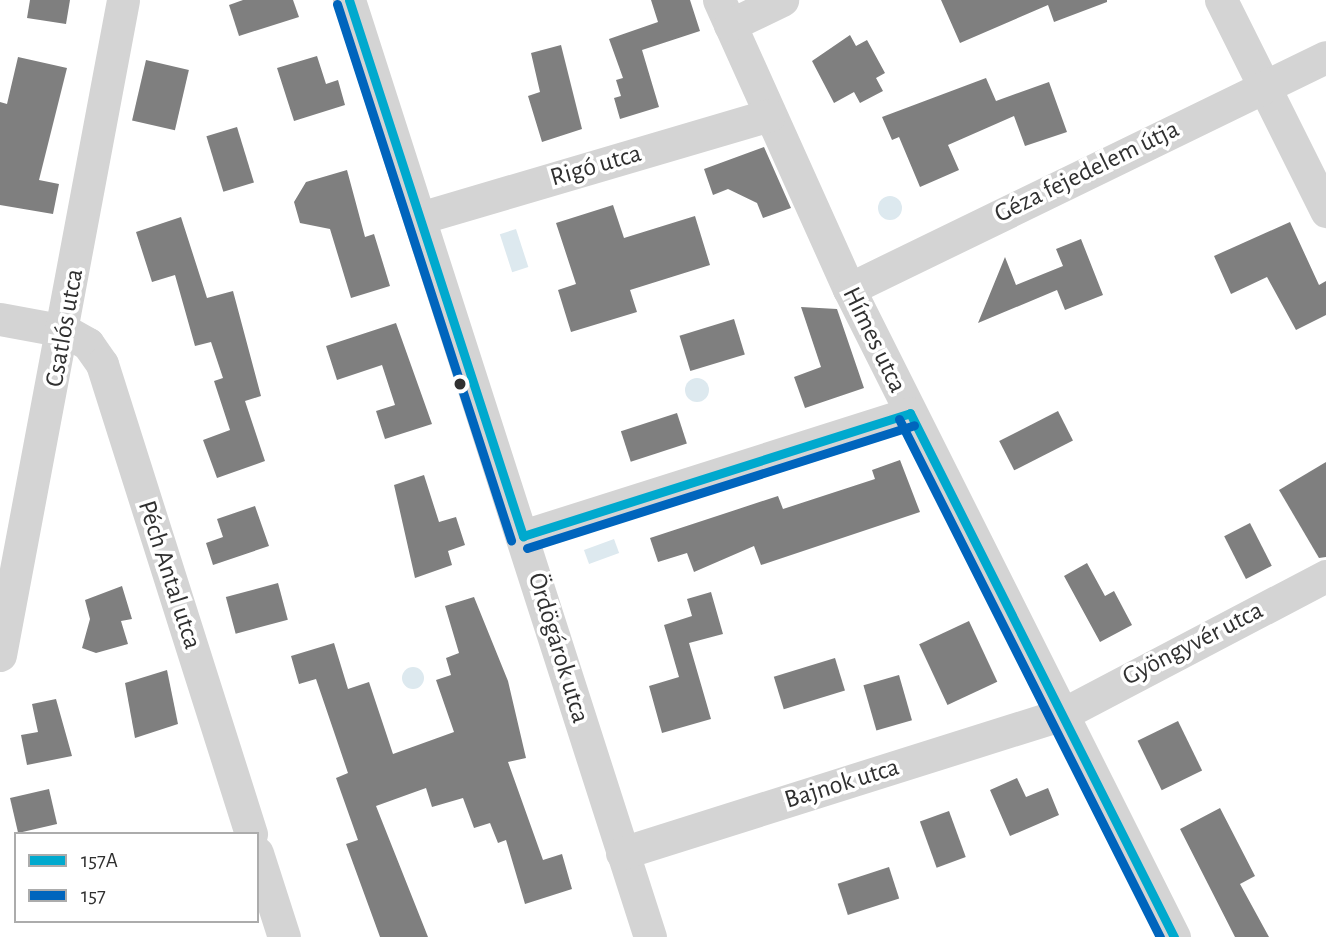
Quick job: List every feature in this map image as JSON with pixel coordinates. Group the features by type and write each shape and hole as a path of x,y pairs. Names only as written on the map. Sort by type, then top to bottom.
{"street":[{"name":"Csatlós utca","path":"0,655 65,331 123,0"},
{"name":"Ördögárok utca","path":"349,0 423,217 650,937"},
{"path":"724,13 782,0"},
{"path":"1221,0 1259,88 1326,211"},
{"name":"Hímes utca","path":"724,13 849,289 1174,937"},
{"name":"Géza fejedelem útja","path":"849,289 1326,57"},
{"name":"Rigó utca","path":"423,217 769,115"},
{"path":"0,319 65,331"},
{"name":"Péch Antal utca","path":"65,331 88,344 102,364 250,832"},
{"path":"523,536 910,413"},
{"name":"Gyöngyvér utca","path":"1062,715 1326,576"},
{"name":"Bajnok utca","path":"622,853 1062,715"},
{"path":"259,859 284,937"}],"shaded area":[{"path":"890,196 898,200 902,208 898,216 890,220 882,216 878,208 882,200"},
{"path":"516,229 528,267 512,272 500,234"},
{"path":"697,378 706,381 709,390 706,399 697,402 688,399 685,390 688,381"},
{"path":"614,539 619,553 589,564 584,550"},
{"path":"413,667 421,670 424,678 421,686 413,689 405,686 402,678 405,670"}],"building":[{"path":"30,0 70,0 66,24 27,18"},
{"path":"243,0 293,0 299,17 239,36 229,5"},
{"path":"651,0 690,0 700,31 642,50 659,107 620,119 614,98 621,96 616,80 623,78 609,39 658,22"},
{"path":"941,0 1107,2 1054,22 1048,5 960,43"},
{"path":"850,35 856,46 867,40 885,73 876,78 883,91 860,103 854,92 834,103 812,61"},
{"path":"561,45 582,129 542,142 528,96 540,92 531,53"},
{"path":"317,56 326,84 338,80 345,105 294,121 277,68"},
{"path":"18,57 67,68 39,180 59,184 53,214 0,205 0,102 7,104"},
{"path":"146,60 189,70 175,130 132,120"},
{"path":"986,78 996,101 1049,82 1067,132 1025,146 1014,116 948,145 959,170 920,187 899,137 892,140 882,117"},
{"path":"237,127 254,182 223,192 206,136"},
{"path":"764,147 791,208 763,218 757,203 728,189 713,195 704,169"},
{"path":"347,170 365,237 374,234 390,286 351,298 330,229 300,223 294,202 306,182"},
{"path":"613,205 624,238 695,216 710,265 630,290 637,312 571,332 558,290 576,284 556,223"},
{"path":"181,217 207,298 233,291 261,396 245,401 265,461 217,478 203,440 230,430 214,381 223,378 211,342 195,346 175,275 152,282 136,232"},
{"path":"1290,222 1319,285 1326,281 1326,315 1296,330 1267,277 1231,294 1214,256"},
{"path":"1081,239 1103,295 1065,310 1057,290 978,323 1005,257 1016,285 1063,266 1056,249"},
{"path":"801,307 837,309 864,388 805,408 794,377 821,367"},
{"path":"734,319 745,354 690,371 679,336"},
{"path":"396,323 432,424 385,439 376,411 395,405 382,365 337,380 326,346"},
{"path":"1058,411 1073,440 1014,470 999,441"},
{"path":"677,413 687,443 631,462 621,431"},
{"path":"900,460 920,512 761,565 754,546 694,572 687,553 658,562 650,538 778,496 783,509 875,479 872,470"},
{"path":"1326,462 1326,557 1319,558 1279,490"},
{"path":"424,475 439,522 456,517 465,545 448,551 452,565 415,578 394,485"},
{"path":"255,506 269,546 213,565 206,543 223,537 217,519"},
{"path":"1250,523 1272,566 1246,579 1224,536"},
{"path":"1087,563 1105,596 1114,591 1132,625 1100,642 1064,576"},
{"path":"278,583 288,620 236,634 226,597"},
{"path":"122,586 132,619 121,621 128,644 96,653 82,648 90,619 85,600"},
{"path":"711,592 723,634 689,643 711,719 662,733 649,686 679,677 664,625 692,616 687,599"},
{"path":"474,597 508,681 526,758 508,762 543,860 562,854 572,889 525,904 506,840 498,843 490,823 474,828 463,798 432,807 426,788 376,806 428,937 380,937 346,844 358,840 336,778 348,773 316,679 299,684 291,656 334,643 348,689 369,682 393,754 454,732 436,680 451,675 446,658 459,653 445,606"},
{"path":"969,621 997,682 947,705 919,644"},
{"path":"835,658 845,691 784,709 774,677"},
{"path":"167,670 178,724 135,738 125,683"},
{"path":"899,675 912,720 876,730 863,685"},
{"path":"56,699 72,756 27,765 21,735 38,732 32,704"},
{"path":"1178,721 1202,770 1162,790 1138,741"},
{"path":"1017,778 1026,797 1048,788 1059,815 1010,836 990,790"},
{"path":"49,789 57,824 18,832 10,798"},
{"path":"1220,808 1255,876 1240,884 1269,937 1235,937 1180,829"},
{"path":"949,811 966,857 937,868 920,822"},
{"path":"889,867 899,898 848,915 838,884"}],"transit line":[{"name":"157A","path":"349,0 523,536"},
{"name":"157","path":"337,4 511,540"},
{"name":"157A","path":"910,413 1174,937"},
{"name":"157A","path":"523,536 910,413"},
{"name":"157","path":"899,419 1160,937"},
{"name":"157","path":"527,548 914,425"}]}
